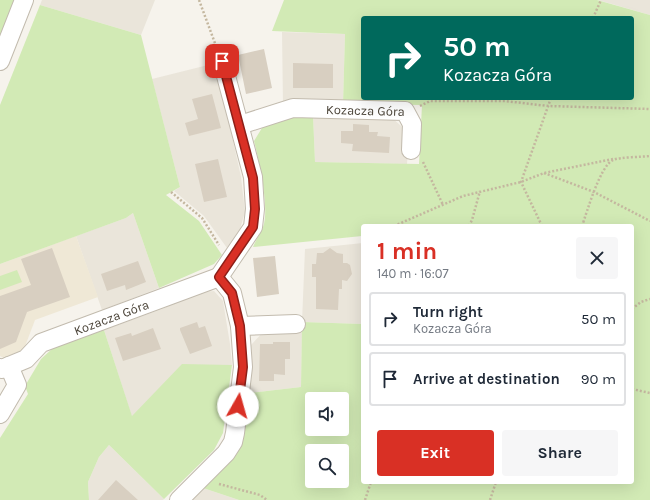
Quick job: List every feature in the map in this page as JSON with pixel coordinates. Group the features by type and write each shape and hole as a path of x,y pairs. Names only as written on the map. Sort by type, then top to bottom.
{"street":[{"path":"0,61 24,0"},
{"path":"179,500 226,453 233,442 243,367 240,326 232,293 219,277 253,227 255,209 253,178 222,61"},
{"name":"Kozacza Góra","path":"240,125 293,108 404,111 412,124 411,150"},
{"name":"Kozacza Góra","path":"0,414 17,385 5,367 26,359 41,343 219,277"},
{"path":"240,326 296,324"}],"path":[{"path":"199,0 222,61"},
{"path":"594,16 601,0"},
{"path":"541,224 521,182 550,100"},
{"path":"404,111 430,101 505,101 548,106 650,109"},
{"path":"411,150 424,163 443,205"},
{"path":"399,224 463,196 521,182 544,173 613,159 650,156"},
{"path":"583,224 605,166 613,159"},
{"path":"544,173 594,192 650,221"},
{"path":"469,224 472,220 480,191"},
{"path":"171,192 202,218 230,260"},
{"path":"634,307 641,302 650,299"},
{"path":"634,389 650,393"},
{"path":"202,478 260,495 267,500"},
{"path":"365,500 370,484"},
{"path":"490,500 495,484"}],"shaded area":[{"path":"42,0 155,0 141,35 40,5"},
{"path":"597,0 650,0 650,15 612,4"},
{"path":"282,32 345,34 343,104 283,106"},
{"path":"216,63 241,177 245,212 240,229 227,248 204,216 174,191 180,187 152,79"},
{"path":"313,115 391,117 409,133 407,164 315,162"},
{"path":"133,213 159,288 102,310 76,236 126,218"},
{"path":"76,236 98,297 35,320 24,349 4,358 0,356 0,264"},
{"path":"361,243 361,324 302,322 305,249"},
{"path":"214,291 223,301 232,365 182,365 132,417 104,330 162,309 201,292"},
{"path":"266,329 302,330 301,387 250,393 251,345"},
{"path":"109,445 164,499 163,500 89,500 88,482 99,457"},
{"path":"203,488 239,500 191,500"}],"green space":[{"path":"0,0 16,0 0,41"},
{"path":"284,0 597,0 650,15 650,500 239,500 203,488 237,454 250,393 301,387 302,322 361,324 361,484 634,484 634,224 361,224 361,236 253,247 263,227 265,219 265,197 254,141 265,123 313,115 315,162 419,164 422,105 343,104 345,34 272,31"},
{"path":"40,5 141,35 180,187 166,195 199,221 222,255 214,264 159,288 133,213 126,218 0,264 0,105"},
{"path":"17,270 22,282 0,290 0,276"},
{"path":"104,330 132,416 182,364 232,365 223,433 214,450 164,499 109,445 99,457 88,482 89,500 0,500 0,438 28,394 25,386 41,359 53,348"}],"building":[{"path":"264,49 272,88 246,94 238,55"},
{"path":"293,63 333,64 333,88 293,88"},
{"path":"212,94 221,128 189,136 185,123 198,119 192,99"},
{"path":"353,124 369,125 369,132 378,132 377,136 390,137 389,153 352,151 353,144 341,143 341,131 353,131"},
{"path":"218,159 227,197 204,202 195,164"},
{"path":"52,248 70,297 27,312 16,342 0,349 0,296 31,285 21,259"},
{"path":"330,248 337,253 343,254 343,263 350,265 352,274 347,281 342,280 342,289 339,289 338,310 316,309 316,277 312,277 312,264 316,264 317,253 323,253"},
{"path":"275,256 279,294 257,297 253,258"},
{"path":"138,261 146,282 126,290 125,285 107,291 101,274"},
{"path":"197,322 199,328 205,326 212,346 190,354 180,328"},
{"path":"153,328 161,349 123,361 115,338 131,333 132,336"},
{"path":"273,342 290,342 290,359 285,359 285,375 274,374 274,381 259,381 260,344 273,344"},
{"path":"116,480 138,500 98,500"}],"route":[{"path":"222,61 240,125 254,187 255,209 253,227 219,277 232,293 240,326 243,367 238,406"}]}
